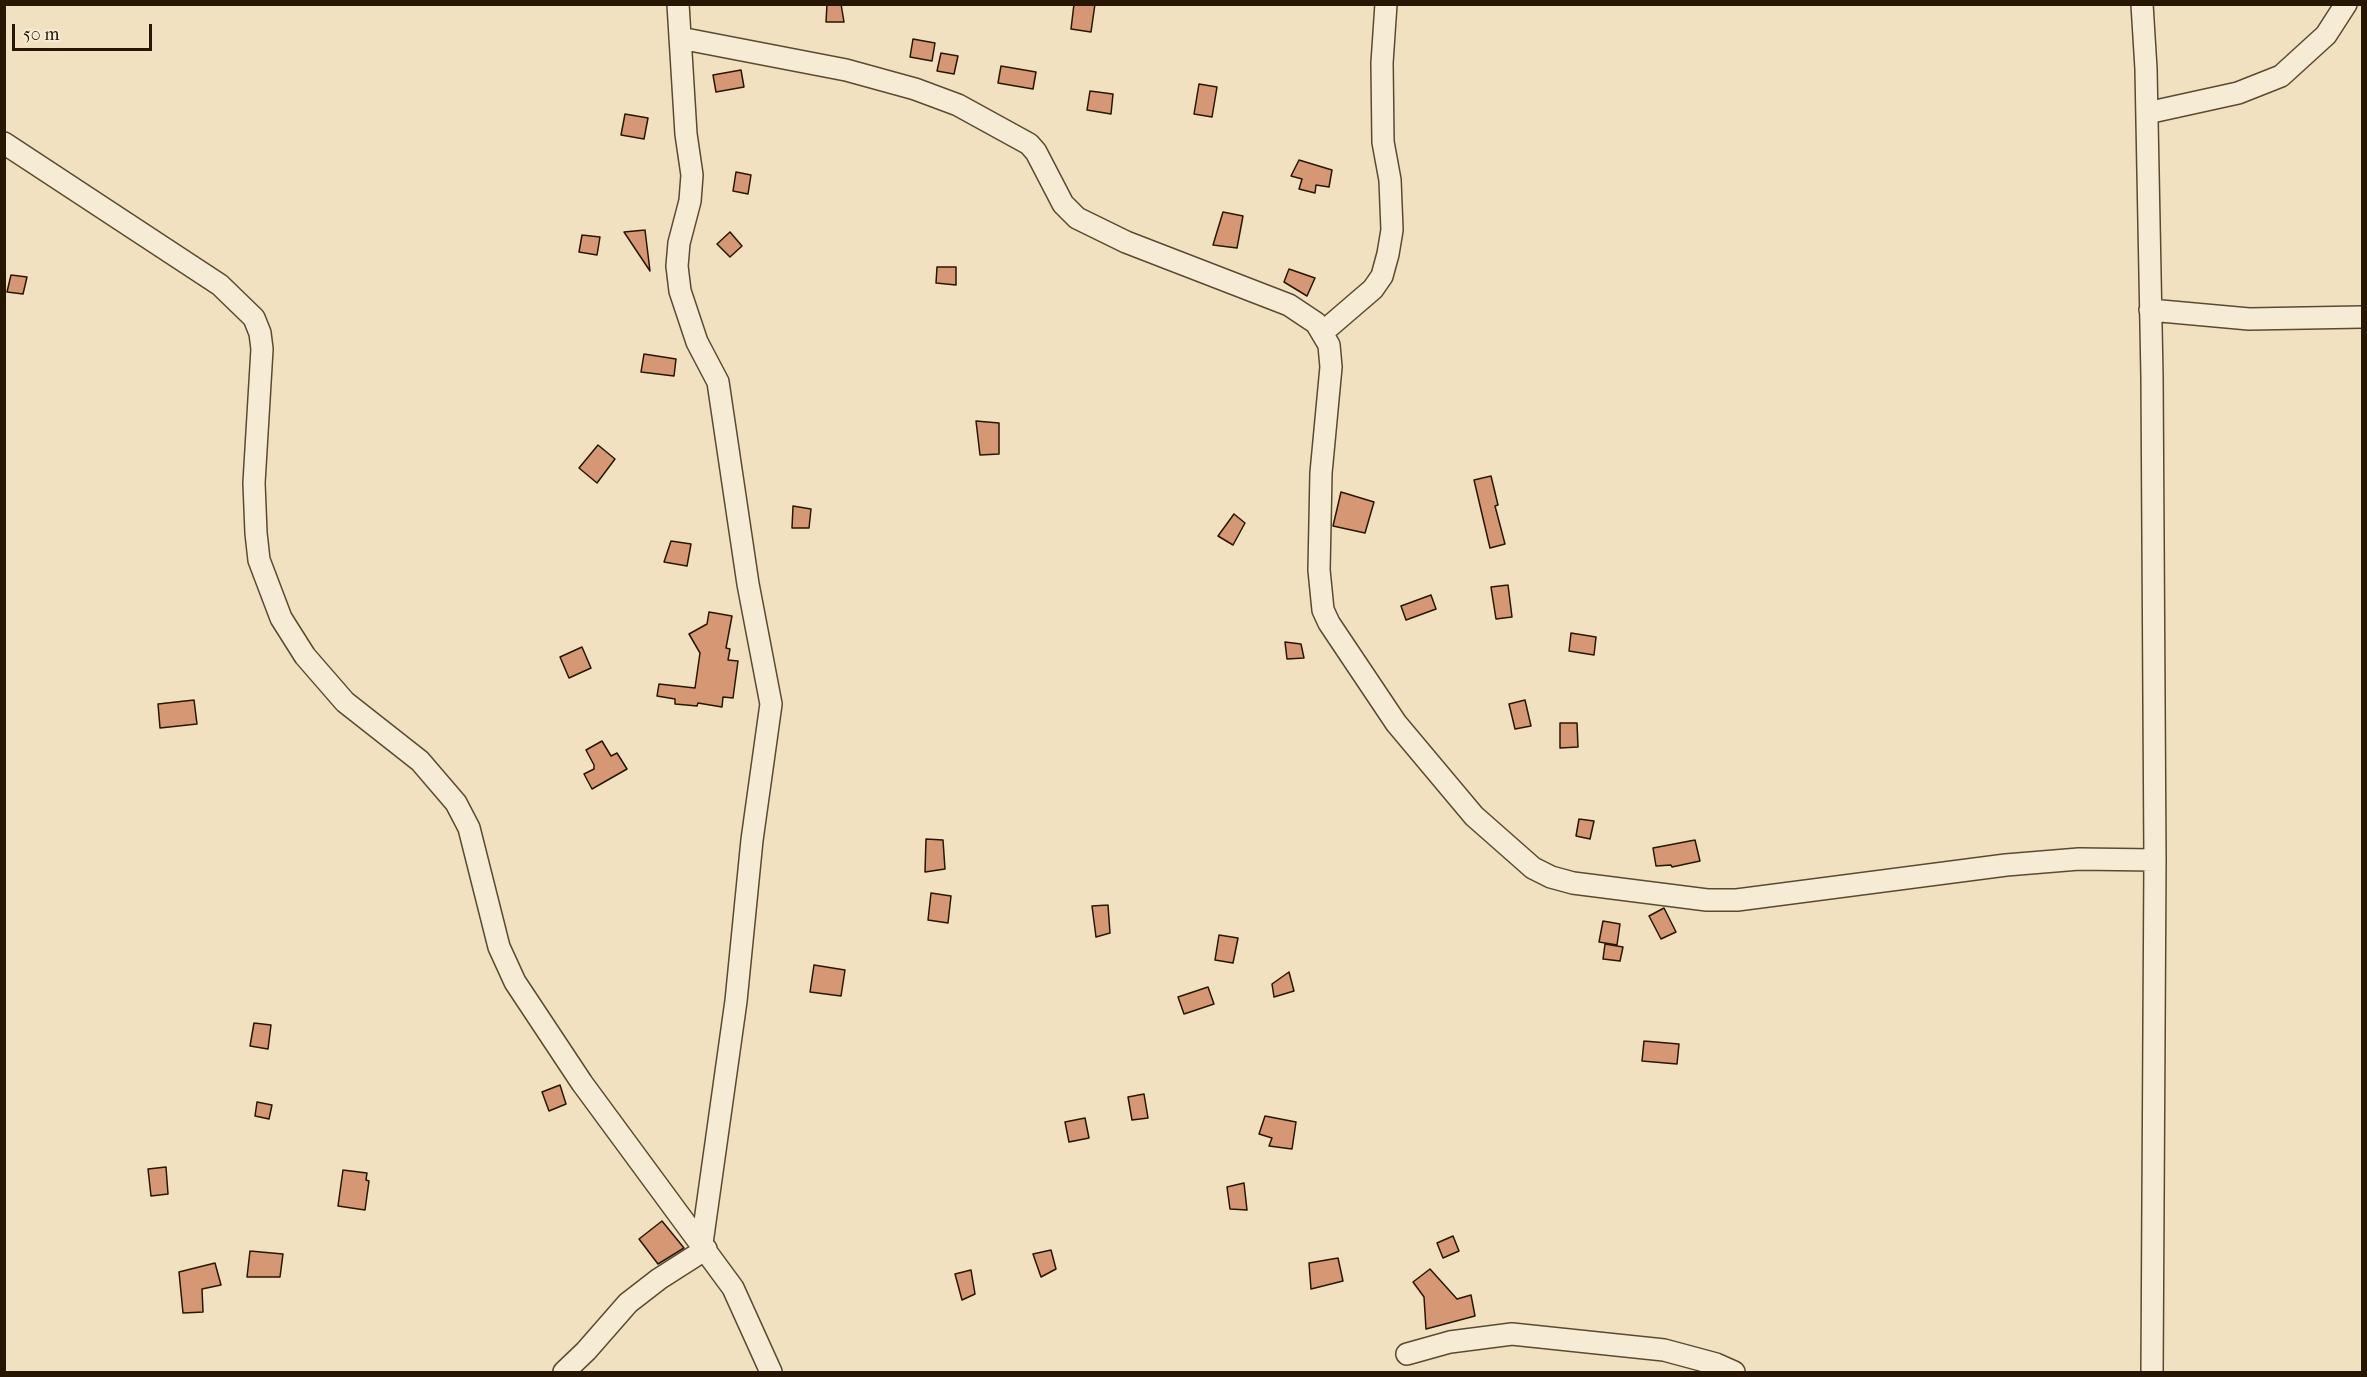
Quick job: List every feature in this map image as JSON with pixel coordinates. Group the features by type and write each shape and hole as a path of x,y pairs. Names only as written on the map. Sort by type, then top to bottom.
{"street":[{"path":"564,1372 586,1351 628,1303 704,1246 730,1047 752,840 771,704 748,584 718,382 697,342 680,291 677,266 679,243 690,201 692,175 686,134 678,4"},
{"path":"1323,332 1373,289 1382,276 1388,254 1392,230 1390,180 1383,142 1382,63 1386,4"},
{"path":"2142,4 2147,113 2156,860 2152,1372"},
{"path":"2147,113 2238,93 2281,76 2326,35 2346,4"},
{"path":"680,38 846,70 915,89 958,105 1029,144 1036,152 1063,204 1077,218 1126,242 1289,305 1307,315 1323,332 1329,345 1331,367 1321,473 1319,570 1323,610 1329,623 1396,723 1474,816 1533,868 1573,884 1707,900 1737,900 2006,865 2079,859 2156,860"},
{"path":"4,143 220,285 254,318 260,333 262,349 254,483 256,533 259,561 281,618 321,677 345,702 420,761 456,803 469,828 499,947 515,982 582,1083 734,1288 771,1372"},
{"path":"2150,310 2249,319 2362,317"},
{"path":"1407,1354 1450,1342 1512,1334 1664,1350 1716,1364 1734,1372"}],"building":[{"path":"827,4 841,4 844,22 826,22"},
{"path":"1074,4 1095,4 1091,32 1071,29"},
{"path":"913,39 935,43 932,61 910,57"},
{"path":"941,53 958,56 954,74 937,71"},
{"path":"1001,66 1036,72 1033,89 998,83"},
{"path":"741,70 744,87 716,92 713,75"},
{"path":"1199,84 1217,87 1212,117 1194,114"},
{"path":"1090,91 1113,94 1111,114 1087,110"},
{"path":"625,114 648,118 644,139 621,135"},
{"path":"1299,160 1332,170 1329,187 1316,185 1315,193 1299,189 1302,179 1291,176"},
{"path":"736,172 751,175 748,194 733,191"},
{"path":"1223,212 1243,216 1237,248 1213,245"},
{"path":"645,230 650,271 624,232"},
{"path":"730,232 742,246 730,257 717,244"},
{"path":"582,235 600,237 597,255 579,252"},
{"path":"937,267 956,267 956,285 936,283"},
{"path":"1289,269 1315,278 1307,296 1284,282"},
{"path":"11,275 27,277 23,294 7,292"},
{"path":"644,354 676,359 674,376 641,372"},
{"path":"976,421 999,423 999,454 980,455"},
{"path":"598,445 615,459 597,483 579,468"},
{"path":"1491,476 1498,505 1495,506 1505,544 1490,548 1474,480"},
{"path":"1341,492 1374,502 1365,533 1333,526"},
{"path":"793,506 811,509 809,528 792,528"},
{"path":"1234,514 1245,523 1233,545 1218,536"},
{"path":"671,541 691,544 687,566 664,562"},
{"path":"1508,585 1512,617 1496,619 1491,587"},
{"path":"1431,595 1436,609 1406,620 1401,606"},
{"path":"709,612 732,616 726,648 730,649 728,660 738,661 733,698 723,697 722,707 698,703 697,706 675,704 675,699 657,696 659,684 695,688 700,653 689,634 707,624"},
{"path":"1571,633 1596,637 1594,655 1569,651"},
{"path":"1285,642 1301,644 1304,658 1287,659"},
{"path":"582,647 591,668 569,678 560,657"},
{"path":"194,700 197,724 160,728 158,704"},
{"path":"1525,700 1531,726 1515,729 1509,704"},
{"path":"1560,723 1577,723 1578,747 1560,748"},
{"path":"602,741 611,756 617,753 627,769 592,789 584,774 594,769 594,765 586,750"},
{"path":"1579,819 1594,821 1590,839 1576,836"},
{"path":"926,839 943,840 945,869 925,872"},
{"path":"1695,840 1700,861 1672,867 1671,865 1656,866 1653,848"},
{"path":"931,893 951,896 948,923 928,920"},
{"path":"1108,905 1110,933 1096,937 1092,906"},
{"path":"1664,908 1676,932 1661,939 1649,916"},
{"path":"1603,921 1620,924 1617,945 1599,942"},
{"path":"1219,935 1238,938 1233,963 1215,960"},
{"path":"1605,944 1623,947 1620,961 1603,959"},
{"path":"814,965 845,970 841,996 810,992"},
{"path":"1289,972 1294,991 1274,997 1272,984"},
{"path":"1208,987 1214,1004 1184,1014 1178,997"},
{"path":"254,1023 271,1025 268,1049 250,1046"},
{"path":"1644,1041 1679,1044 1677,1064 1642,1061"},
{"path":"560,1085 566,1104 549,1111 542,1092"},
{"path":"1144,1094 1148,1118 1132,1120 1128,1097"},
{"path":"257,1102 272,1105 269,1119 255,1116"},
{"path":"1265,1116 1296,1122 1292,1149 1269,1146 1272,1138 1259,1134"},
{"path":"1085,1118 1089,1138 1069,1142 1065,1122"},
{"path":"166,1167 168,1194 151,1196 148,1169"},
{"path":"343,1170 367,1173 366,1180 369,1181 365,1210 338,1206"},
{"path":"1244,1183 1247,1210 1230,1209 1227,1187"},
{"path":"662,1221 684,1248 658,1264 639,1239"},
{"path":"1453,1236 1459,1251 1443,1258 1437,1243"},
{"path":"1051,1250 1056,1269 1041,1277 1033,1254"},
{"path":"250,1251 283,1254 280,1277 247,1277"},
{"path":"1338,1258 1343,1281 1311,1289 1309,1263"},
{"path":"215,1263 221,1285 202,1289 203,1312 183,1313 179,1272"},
{"path":"1430,1269 1457,1299 1471,1295 1475,1316 1426,1329 1424,1297 1413,1282"},
{"path":"971,1270 975,1294 962,1300 955,1274"}]}
